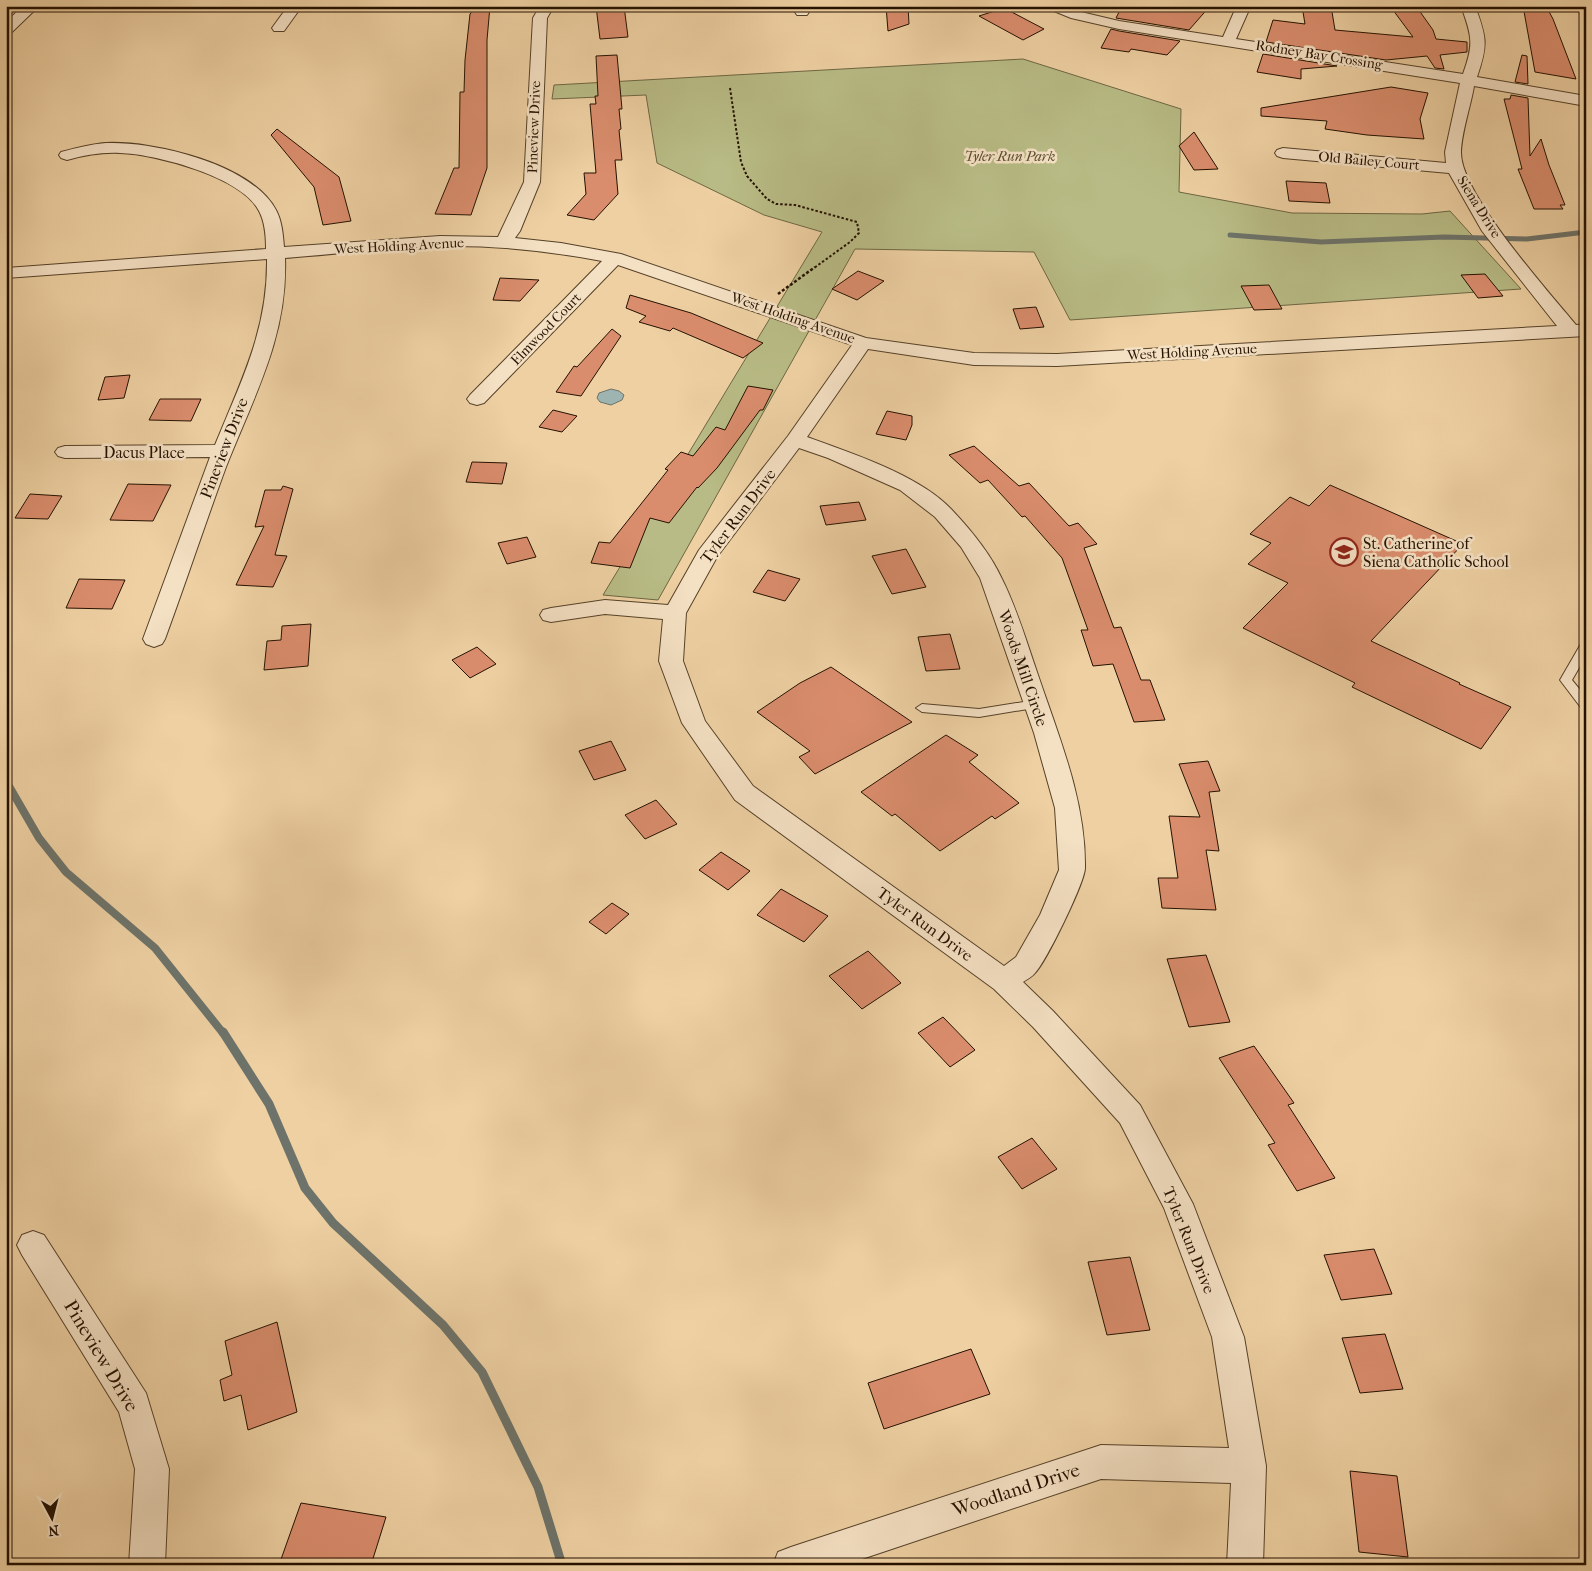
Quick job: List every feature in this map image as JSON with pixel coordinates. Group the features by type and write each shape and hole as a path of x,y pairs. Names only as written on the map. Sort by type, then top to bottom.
{"street":[{"path":"6,30 32,6"},
{"path":"279,28 295,6"},
{"name":"Pineview Drive","path":"503,242 511,231 532,182 540,18 547,6"},
{"name":"Rodney Bay Crossing","path":"1054,6 1076,16 1119,25 1468,80 1586,101"},
{"path":"1228,41 1241,12 1239,6"},
{"name":"Siena Drive","path":"1468,6 1478,33 1478,53 1468,80 1453,152 1455,169 1488,227 1578,330"},
{"name":"Pineview Drive","path":"67,155 93,149 135,150 190,161 235,179 253,194 268,210 274,232 274,308 266,340 222,451 154,639"},
{"name":"Old Bailey Court","path":"1283,153 1455,169"},
{"name":"West Holding Avenue","path":"6,273 440,241 503,242 561,248 615,258 863,343 974,359 1057,360 1578,330"},
{"name":"Elmwood Court","path":"477,399 615,258"},
{"name":"Tyler Run Drive","path":"863,343 795,440 707,555 675,613 671,661 694,723 744,793 1004,981 1043,1019 1130,1114 1178,1204 1228,1337 1249,1466 1245,1565"},
{"name":"Woods Mill Circle","path":"795,440 835,454 907,486 942,512 969,543 991,578 1036,704 1068,808 1072,870 1053,917 1026,965 1004,981"},
{"name":"Dacus Place","path":"65,452 222,451"},
{"path":"550,615 605,606 675,613"},
{"name":"Pineview Drive","path":"33,1245 134,1405 152,1469 147,1565"},
{"name":"Woodland Drive","path":"791,1565 1101,1462 1249,1466"}],"lane":[{"path":"1586,645 1566,680 1586,706"},
{"path":"922,708 979,713 1036,704"}],"path":[{"path":"730,88 741,162 747,176 767,199 776,204 795,205 848,218 856,222 859,234 760,307"}],"green space":[{"name":"Tyler Run Park","path":"1023,59 1181,109 1179,192 1292,213 1422,214 1450,211 1521,289 1070,320 1034,252 855,249 658,600 603,595 822,232 764,215 657,163 646,95 552,99 554,85"}],"water":[{"path":"611,389 619,391 624,395 622,400 611,405 600,402 597,398 599,393"}],"building":[{"path":"477,6 490,6 487,40 487,168 471,215 435,214 454,168 459,168 460,92 464,92 470,14"},
{"path":"596,6 624,6 628,37 600,39"},
{"path":"886,6 908,6 909,24 888,31"},
{"path":"1122,6 1210,6 1189,30 1116,18"},
{"path":"1302,6 1331,6 1335,30 1413,37 1390,6 1416,6 1433,30 1436,39 1467,42 1467,52 1440,55 1444,69 1435,68 1427,56 1386,60 1266,42 1273,20 1305,24"},
{"path":"1523,6 1546,6 1553,19 1576,79 1535,72"},
{"path":"1004,8 1044,29 1023,40 979,16"},
{"path":"1111,29 1180,41 1167,55 1131,49 1129,52 1101,48"},
{"path":"1263,54 1337,66 1301,69 1301,79 1257,72"},
{"path":"617,55 622,109 619,109 621,129 619,130 622,160 615,160 618,194 594,220 567,215 586,194 584,173 596,173 590,104 596,104 595,96 598,96 596,56"},
{"path":"1522,55 1527,56 1528,84 1515,82"},
{"path":"1391,87 1428,93 1420,119 1424,139 1367,135 1325,129 1327,121 1261,116 1261,108"},
{"path":"1511,95 1528,98 1530,156 1541,139 1565,205 1560,205 1563,209 1534,209 1518,169 1522,169 1504,99 1510,99"},
{"path":"277,129 339,177 351,221 323,225 314,187 271,135"},
{"path":"1194,132 1218,169 1194,170 1179,146"},
{"path":"1286,181 1326,183 1330,203 1289,201"},
{"path":"858,271 884,281 857,300 832,289"},
{"path":"1485,274 1503,296 1478,298 1461,275"},
{"path":"500,278 539,280 520,301 493,300"},
{"path":"1269,285 1282,309 1254,310 1241,286"},
{"path":"630,295 691,313 763,343 743,358 673,328 670,331 639,322 646,316 626,308"},
{"path":"1036,307 1044,327 1020,329 1013,309"},
{"path":"612,329 621,336 581,396 556,392 574,366 577,367"},
{"path":"130,375 124,398 98,400 105,377"},
{"path":"748,386 773,390 763,410 760,410 717,468 697,487 669,523 650,518 630,568 591,563 599,542 610,543 668,470 665,469 681,452 693,456 716,427 725,430"},
{"path":"160,399 201,399 191,421 149,420"},
{"path":"553,410 577,416 562,432 539,427"},
{"path":"887,411 912,416 912,425 906,440 876,434"},
{"path":"974,446 1019,486 1029,483 1069,526 1078,523 1097,544 1084,548 1114,628 1121,627 1141,680 1150,680 1165,720 1134,722 1113,664 1093,666 1081,630 1088,630 1062,558 1025,516 1022,517 988,480 980,483 949,455"},
{"path":"472,462 507,463 502,484 466,482"},
{"path":"128,484 171,485 153,521 110,520"},
{"path":"1330,485 1463,544 1371,641 1511,707 1481,749 1352,687 1355,683 1243,628 1288,583 1248,564 1271,543 1250,534 1290,497 1309,506"},
{"path":"283,486 293,489 275,555 287,556 273,587 236,585 264,526 255,527 265,490 281,490"},
{"path":"30,494 62,496 48,519 15,518"},
{"path":"859,502 866,520 826,525 820,506"},
{"path":"527,537 536,557 507,564 498,543"},
{"path":"906,549 926,587 892,594 872,556"},
{"path":"768,570 800,579 785,601 753,592"},
{"path":"79,579 125,580 112,609 66,608"},
{"path":"311,624 308,666 264,670 267,641 281,640 282,626"},
{"path":"950,634 960,669 926,671 918,637"},
{"path":"477,647 496,664 470,678 452,660"},
{"path":"831,667 912,722 815,774 799,757 810,751 757,712 800,683"},
{"path":"946,735 978,755 969,762 1019,803 995,819 992,816 940,851 895,814 892,816 861,792"},
{"path":"611,741 626,770 594,780 579,751"},
{"path":"1208,761 1220,791 1209,792 1219,851 1206,850 1216,910 1162,908 1158,878 1178,878 1169,816 1200,817 1179,764"},
{"path":"656,800 677,824 645,839 625,815"},
{"path":"721,852 750,871 728,890 699,870"},
{"path":"781,889 828,916 804,942 757,915"},
{"path":"612,903 629,914 606,934 589,922"},
{"path":"868,951 901,983 862,1009 829,976"},
{"path":"1206,955 1230,1022 1189,1027 1167,959"},
{"path":"943,1017 975,1050 950,1067 918,1033"},
{"path":"1254,1046 1294,1103 1288,1105 1335,1178 1297,1191 1268,1145 1275,1143 1219,1058"},
{"path":"1032,1138 1057,1169 1022,1189 998,1157"},
{"path":"1374,1249 1392,1294 1341,1300 1324,1255"},
{"path":"1130,1257 1150,1330 1107,1335 1088,1262"},
{"path":"277,1322 297,1412 248,1430 241,1395 224,1401 220,1380 232,1375 225,1341"},
{"path":"1385,1334 1403,1389 1360,1393 1342,1338"},
{"path":"971,1349 990,1394 884,1429 868,1383"},
{"path":"1350,1471 1397,1476 1408,1557 1359,1552"},
{"path":"301,1503 386,1517 371,1565 346,1565 322,1561 320,1565 279,1565"}],"waterway":[{"path":"1230,235 1321,242 1444,237 1527,239 1586,232"},
{"path":"6,781 39,838 66,872 155,948 223,1033"},
{"path":"223,1032 269,1104 305,1188 333,1223 443,1325 482,1372 538,1487 562,1565"}],"place":[{"name":"St. Catherine of Siena Catholic School","path":"1344,552"}]}
